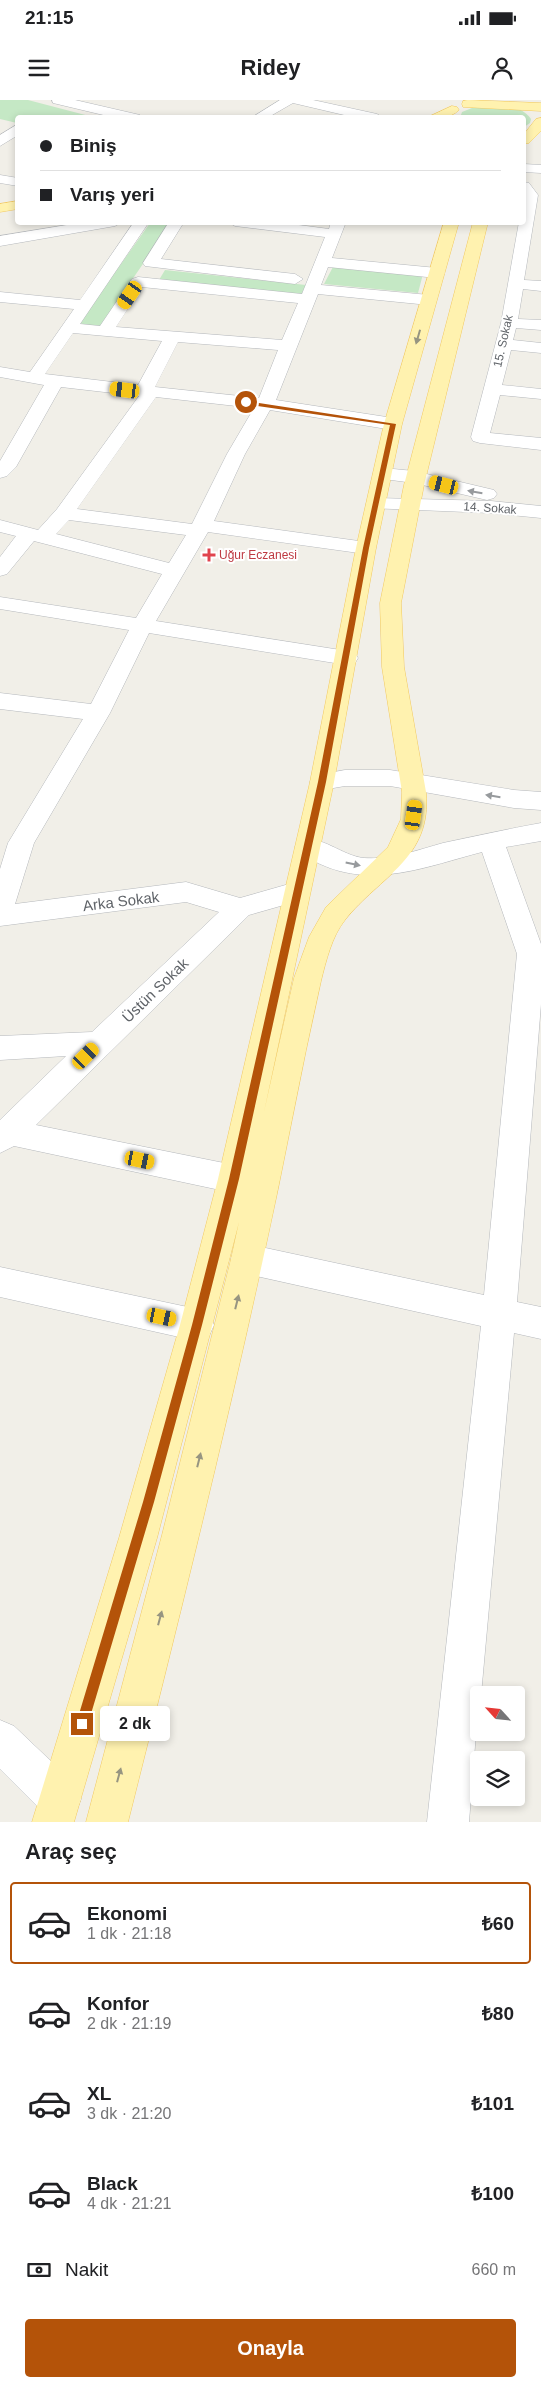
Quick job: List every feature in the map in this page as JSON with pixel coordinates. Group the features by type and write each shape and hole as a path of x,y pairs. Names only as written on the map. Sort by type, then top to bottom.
{"main road":[{"path":"451,114 471,102 494,102 541,107"},
{"path":"530,135 541,122"},
{"path":"0,197 15,195"},
{"path":"0,208 15,206"},
{"path":"56,1810 138,1538 197,1325 234,1179 296,892 322,782 347,658 366,548 393,424 451,225"},
{"path":"107,1822 181,1535 247,1260 308,978 323,935 333,916 350,897 389,866 404,847 412,827 415,803 414,783 407,758 390,635 393,585 414,477 447,361 480,225"}],"street":[{"path":"58,100 122,115"},
{"path":"262,115 287,100 359,114 376,111"},
{"path":"0,122 15,126"},
{"path":"0,142 15,130"},
{"path":"526,168 541,169"},
{"path":"0,179 15,182"},
{"name":"15. Sokak","path":"532,192 533,224 528,252 514,284 509,323 480,437 541,444"},
{"path":"0,241 97,225"},
{"path":"34,378 140,225"},
{"path":"175,225 150,263 311,290"},
{"path":"0,910 11,842 98,713 142,624 200,528 236,454 265,404 336,228 286,225"},
{"path":"322,262 438,273"},
{"path":"104,332 138,282 311,290 429,300"},
{"path":"514,284 541,286"},
{"path":"0,297 84,305"},
{"path":"509,323 541,325"},
{"path":"68,328 289,346"},
{"path":"0,570 36,535 64,513 147,392 172,337"},
{"path":"504,344 541,348"},
{"path":"0,372 55,381 265,404 393,424"},
{"path":"0,472 6,467 55,381"},
{"path":"492,389 541,394"},
{"name":"14. Sokak","path":"383,474 414,477 477,492 541,500"},
{"name":"14. Sokak","path":"376,504 492,507 541,512"},
{"path":"64,513 366,548"},
{"path":"0,526 175,570"},
{"path":"0,602 347,658"},
{"path":"0,701 98,713"},
{"path":"322,782 368,776 541,801"},
{"path":"308,847 340,862 364,867 389,866 491,841 541,832"},
{"path":"448,1822 536,954 491,841"},
{"name":"Arka Sokak","path":"0,916 186,892 240,908"},
{"name":"Üstün Sokak","path":"4,1136 240,908 296,892"},
{"path":"0,1048 99,1043"},
{"path":"4,1136 234,1179"},
{"path":"247,1260 541,1323"},
{"path":"0,1282 197,1325"},
{"path":"0,1740 56,1810"}],"green space":[{"path":"0,100 28,100 85,115 15,115 15,123 0,119"},
{"path":"477,106 506,106 520,110 531,119 530,123 526,126 526,115 461,115 462,112"},
{"path":"149,225 170,225 99,328 79,323"},
{"path":"334,265 423,274 418,293 324,284"},
{"path":"165,270 306,285 301,295 159,280"}],"place":[{"name":"Uğur Eczanesi","path":"209,555"}],"route":[{"path":"82,1724 138,1538 197,1325 234,1179 296,892 322,782 347,658 366,548 393,424 246,402"}]}
